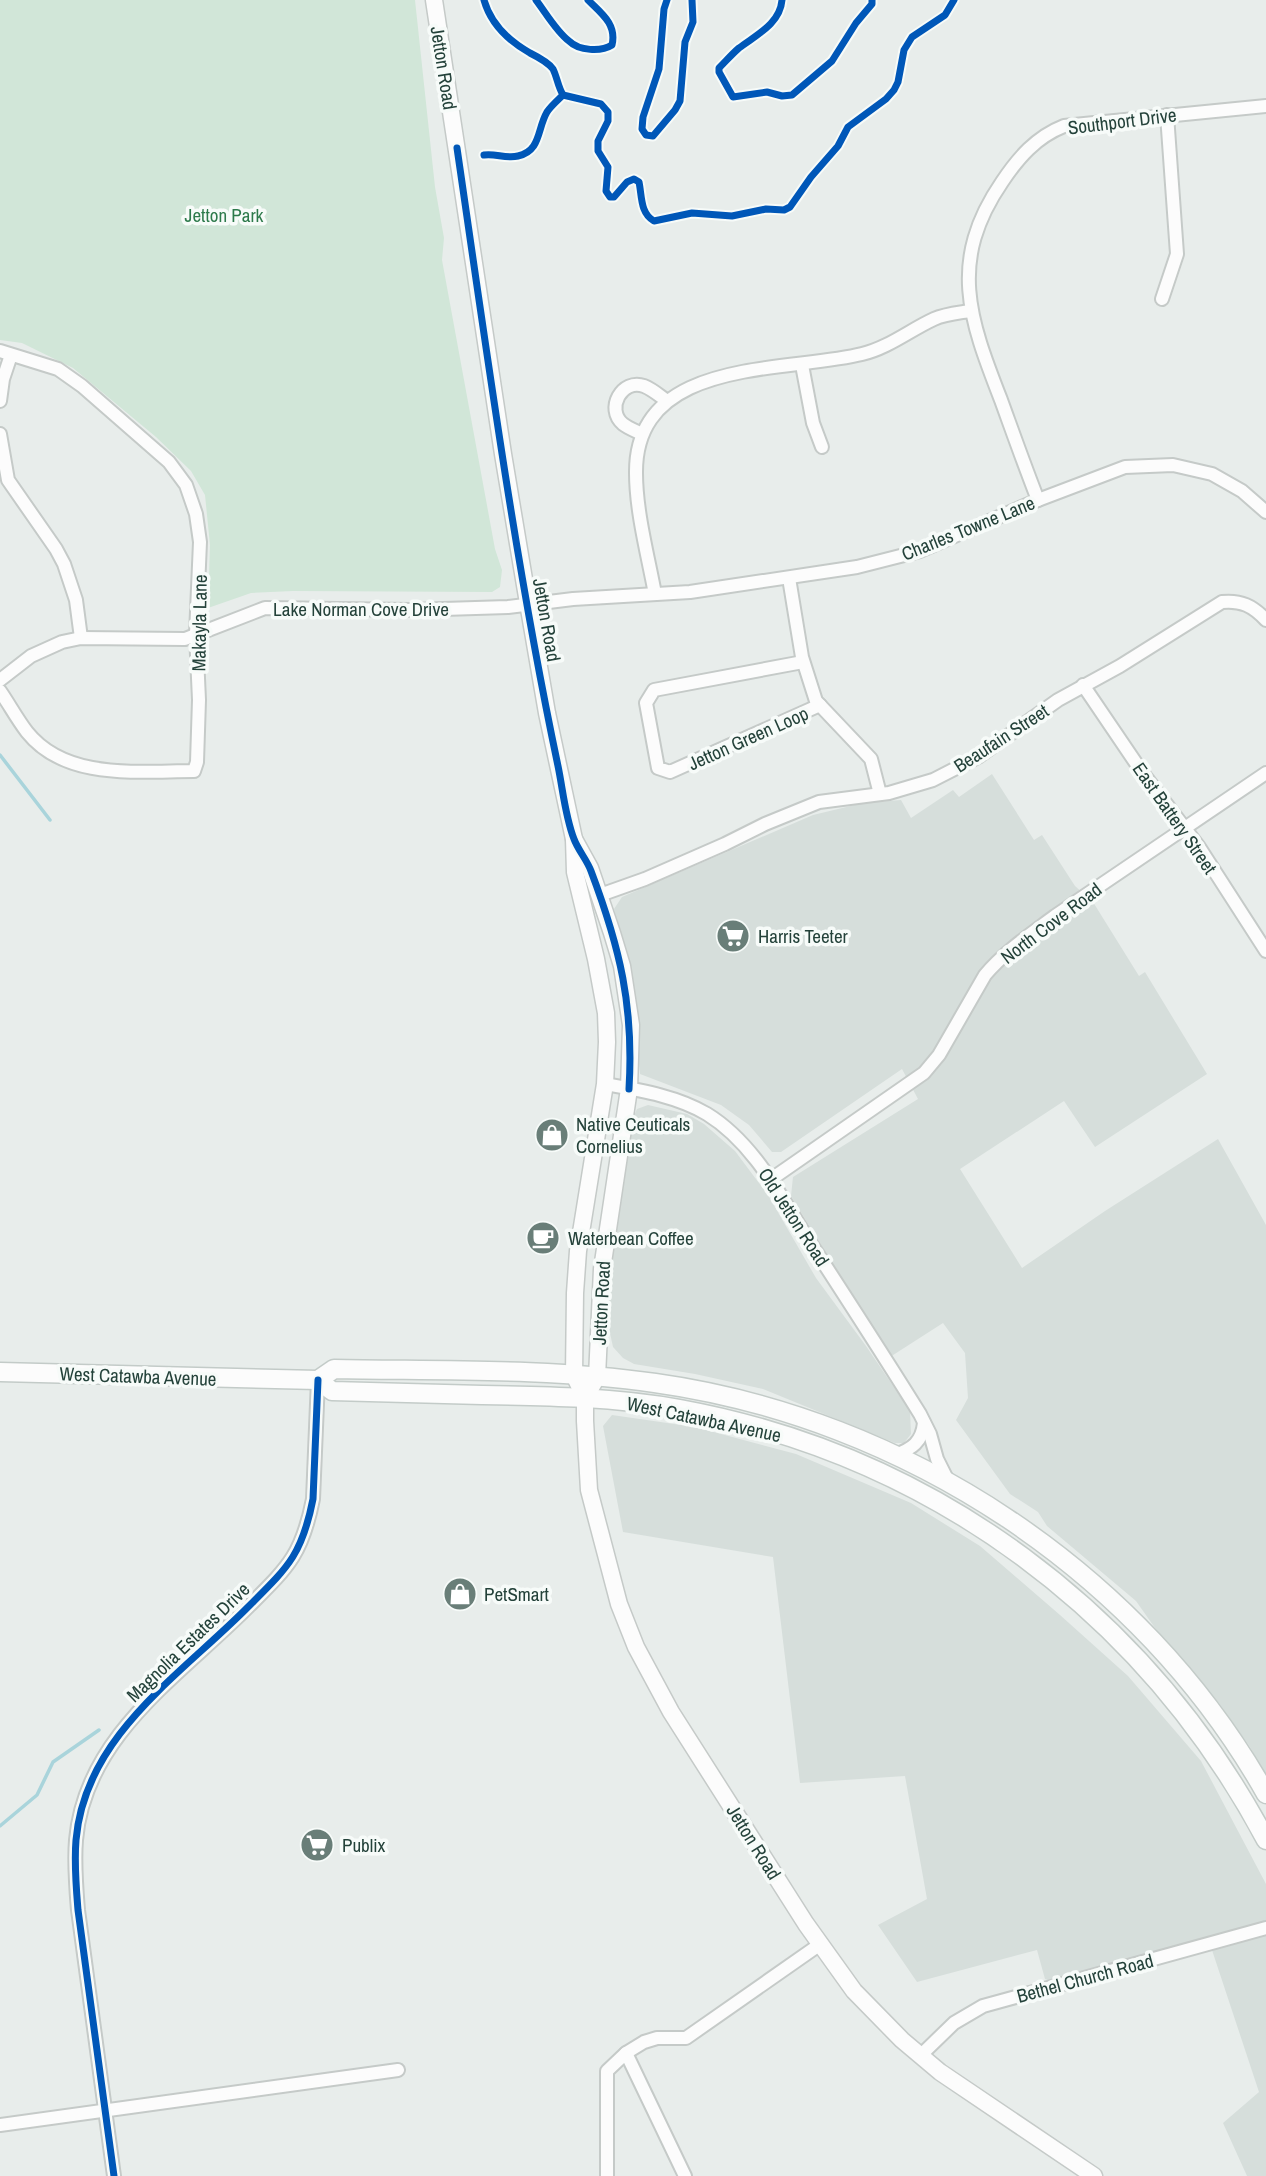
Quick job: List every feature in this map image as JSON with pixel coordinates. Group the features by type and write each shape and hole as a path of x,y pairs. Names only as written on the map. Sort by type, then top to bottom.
{"main road":[{"name":"West Catawba Avenue","path":"0,1372 318,1380 334,1369 573,1375 655,1383 733,1398 814,1422 856,1437 949,1483 1014,1523 1105,1595 1182,1674 1214,1715 1266,1794"},
{"name":"West Catawba Avenue","path":"318,1380 332,1391 585,1398 680,1409 809,1442 911,1487 1013,1549 1083,1605 1152,1674 1212,1750 1235,1784 1266,1840"},
{"path":"1013,1549 1058,1572 1128,1631 1133,1632 1139,1628"}],"street":[{"name":"Jetton Road","path":"434,0 528,603 547,713 574,839 575,872 606,1013 604,1084 578,1251 573,1375 585,1398 586,1471 589,1490 619,1605 636,1647 671,1712 819,1945 862,1999 920,2056 1094,2176"},
{"name":"Southport Drive","path":"1038,500 982,352 970,311 969,264 978,226 994,194 1026,151 1045,135 1064,126 1266,106"},
{"path":"1162,299 1175,265 1178,243 1167,115"},
{"path":"655,594 636,474 642,434 667,401 691,385 716,377 863,354 936,318 970,311"},
{"path":"0,401 6,353"},
{"name":"Makayla Lane","path":"0,691 28,733 44,748 61,758 100,769 194,771 197,762 199,700 196,634 200,542 196,514 187,485 169,462 82,386 58,369 6,353"},
{"path":"802,365 813,423 822,447"},
{"path":"642,434 622,424 616,415 615,407 622,391 637,385 645,386 667,401"},
{"path":"0,434 8,480 56,548 66,571 78,609 81,638"},
{"name":"Charles Towne Lane","path":"528,603 690,592 858,567 920,551 1038,500 1125,467 1173,465 1212,474 1248,495 1266,512"},
{"path":"789,578 803,662 816,701 871,760 880,794"},
{"name":"Beaufain Street","path":"600,895 645,879 801,808 819,802 880,794 933,780 978,757 1083,685 1120,666 1222,602 1246,604 1266,620"},
{"name":"Lake Norman Cove Drive","path":"0,680 47,647 81,638 185,639 265,608 411,610 508,607 528,603"},
{"name":"Jetton Green Loop","path":"803,662 654,690 646,703 658,768 670,772 820,705"},
{"name":"East Battery Street","path":"1083,685 1142,772 1185,828 1266,951"},
{"name":"North Cove Road","path":"770,1180 924,1073 939,1055 993,966 1055,916 1266,773"},
{"name":"Jetton Road","path":"574,839 590,868 619,955 631,1025 629,1088 606,1232 597,1377 585,1398"},
{"name":"Old Jetton Road","path":"604,1084 670,1098 707,1114 738,1139 770,1180 866,1328 930,1434 937,1459 949,1483"},
{"name":"Magnolia Estates Drive","path":"114,2176 75,1869 76,1840 84,1803 96,1770 132,1717 231,1625 296,1556 310,1517 314,1488 318,1380"},
{"path":"895,1455 916,1444 924,1423"},
{"name":"Bethel Church Road","path":"920,2056 954,2023 983,2006 1266,1928"},
{"path":"607,2176 607,2071 613,2063 644,2042 657,2038 686,2038 819,1945"},
{"path":"626,2053 685,2176"},
{"path":"0,2125 398,2070"}],"shaded area":[{"path":"992,774 1034,840 1042,835 1075,886 1093,902 1139,976 1145,972 1207,1074 1095,1147 1064,1101 960,1169 1022,1268 1218,1139 1266,1225 1266,1775 1219,1703 1160,1635 1136,1601 1047,1526 1038,1512 1010,1494 956,1420 968,1398 965,1353 943,1323 890,1357 791,1196 793,1177 918,1099 902,1069 781,1152 772,1152 749,1125 721,1105 640,1074 630,971 614,909 622,897 813,815 863,803 901,800 911,818 953,790 959,797"},
{"path":"648,1105 687,1114 704,1124 735,1151 768,1195 816,1278 910,1411 911,1434 904,1443 895,1443 763,1389 634,1364 623,1358 613,1347 608,1324 612,1255 630,1124 637,1109"},
{"path":"612,1415 695,1427 796,1454 911,1503 980,1546 1128,1676 1201,1761 1266,1884 1266,2176 1247,2176 1223,2123 1259,2092 1208,1938 1054,1982 1045,1979 1037,1950 917,1982 878,1925 927,1899 905,1776 800,1783 773,1557 623,1532 603,1426"}],"green space":[{"name":"Jetton Park","path":"0,0 415,0 435,187 444,238 442,260 495,549 502,570 500,587 492,592 251,593 208,608 210,545 205,495 191,471 156,437 73,368 22,343 0,340"}],"waterway":[{"path":"0,755 50,820"},
{"path":"0,1826 37,1795 53,1762 99,1730"}],"cycle path":[{"path":"484,0 491,17 502,31 515,43 551,66 563,95 547,112 531,149 514,157 484,155"},
{"path":"536,0 560,32 578,47 602,49 612,45 610,25 588,0"},
{"path":"667,0 659,69 643,117 642,129 646,135 653,136 680,101 685,42 693,22 692,0"},
{"path":"782,0 772,22 719,68 733,97 767,92 782,96 792,95 832,61 856,23 872,4 872,0"},
{"path":"563,95 601,104 608,112 608,121 598,141 598,151 608,167 606,191 610,197 614,197 627,182 634,179 639,182 644,209 654,221 692,213 732,216 766,209 784,210 790,207 838,146 848,127 894,90 904,50 912,37 945,15 954,0"},
{"path":"457,148 515,535 566,812 574,839 589,867 601,899 623,978 629,1031 629,1089"},
{"path":"114,2176 77,1901 75,1849 83,1803 97,1769 140,1709 262,1593 292,1559 304,1534 313,1499 318,1380"}],"place":[{"name":"Harris Teeter","path":"733,936"},
{"name":"Native Ceuticals Cornelius","path":"552,1135"},
{"name":"Waterbean Coffee","path":"543,1238"},
{"name":"PetSmart","path":"460,1594"},
{"name":"Publix","path":"317,1845"}]}
